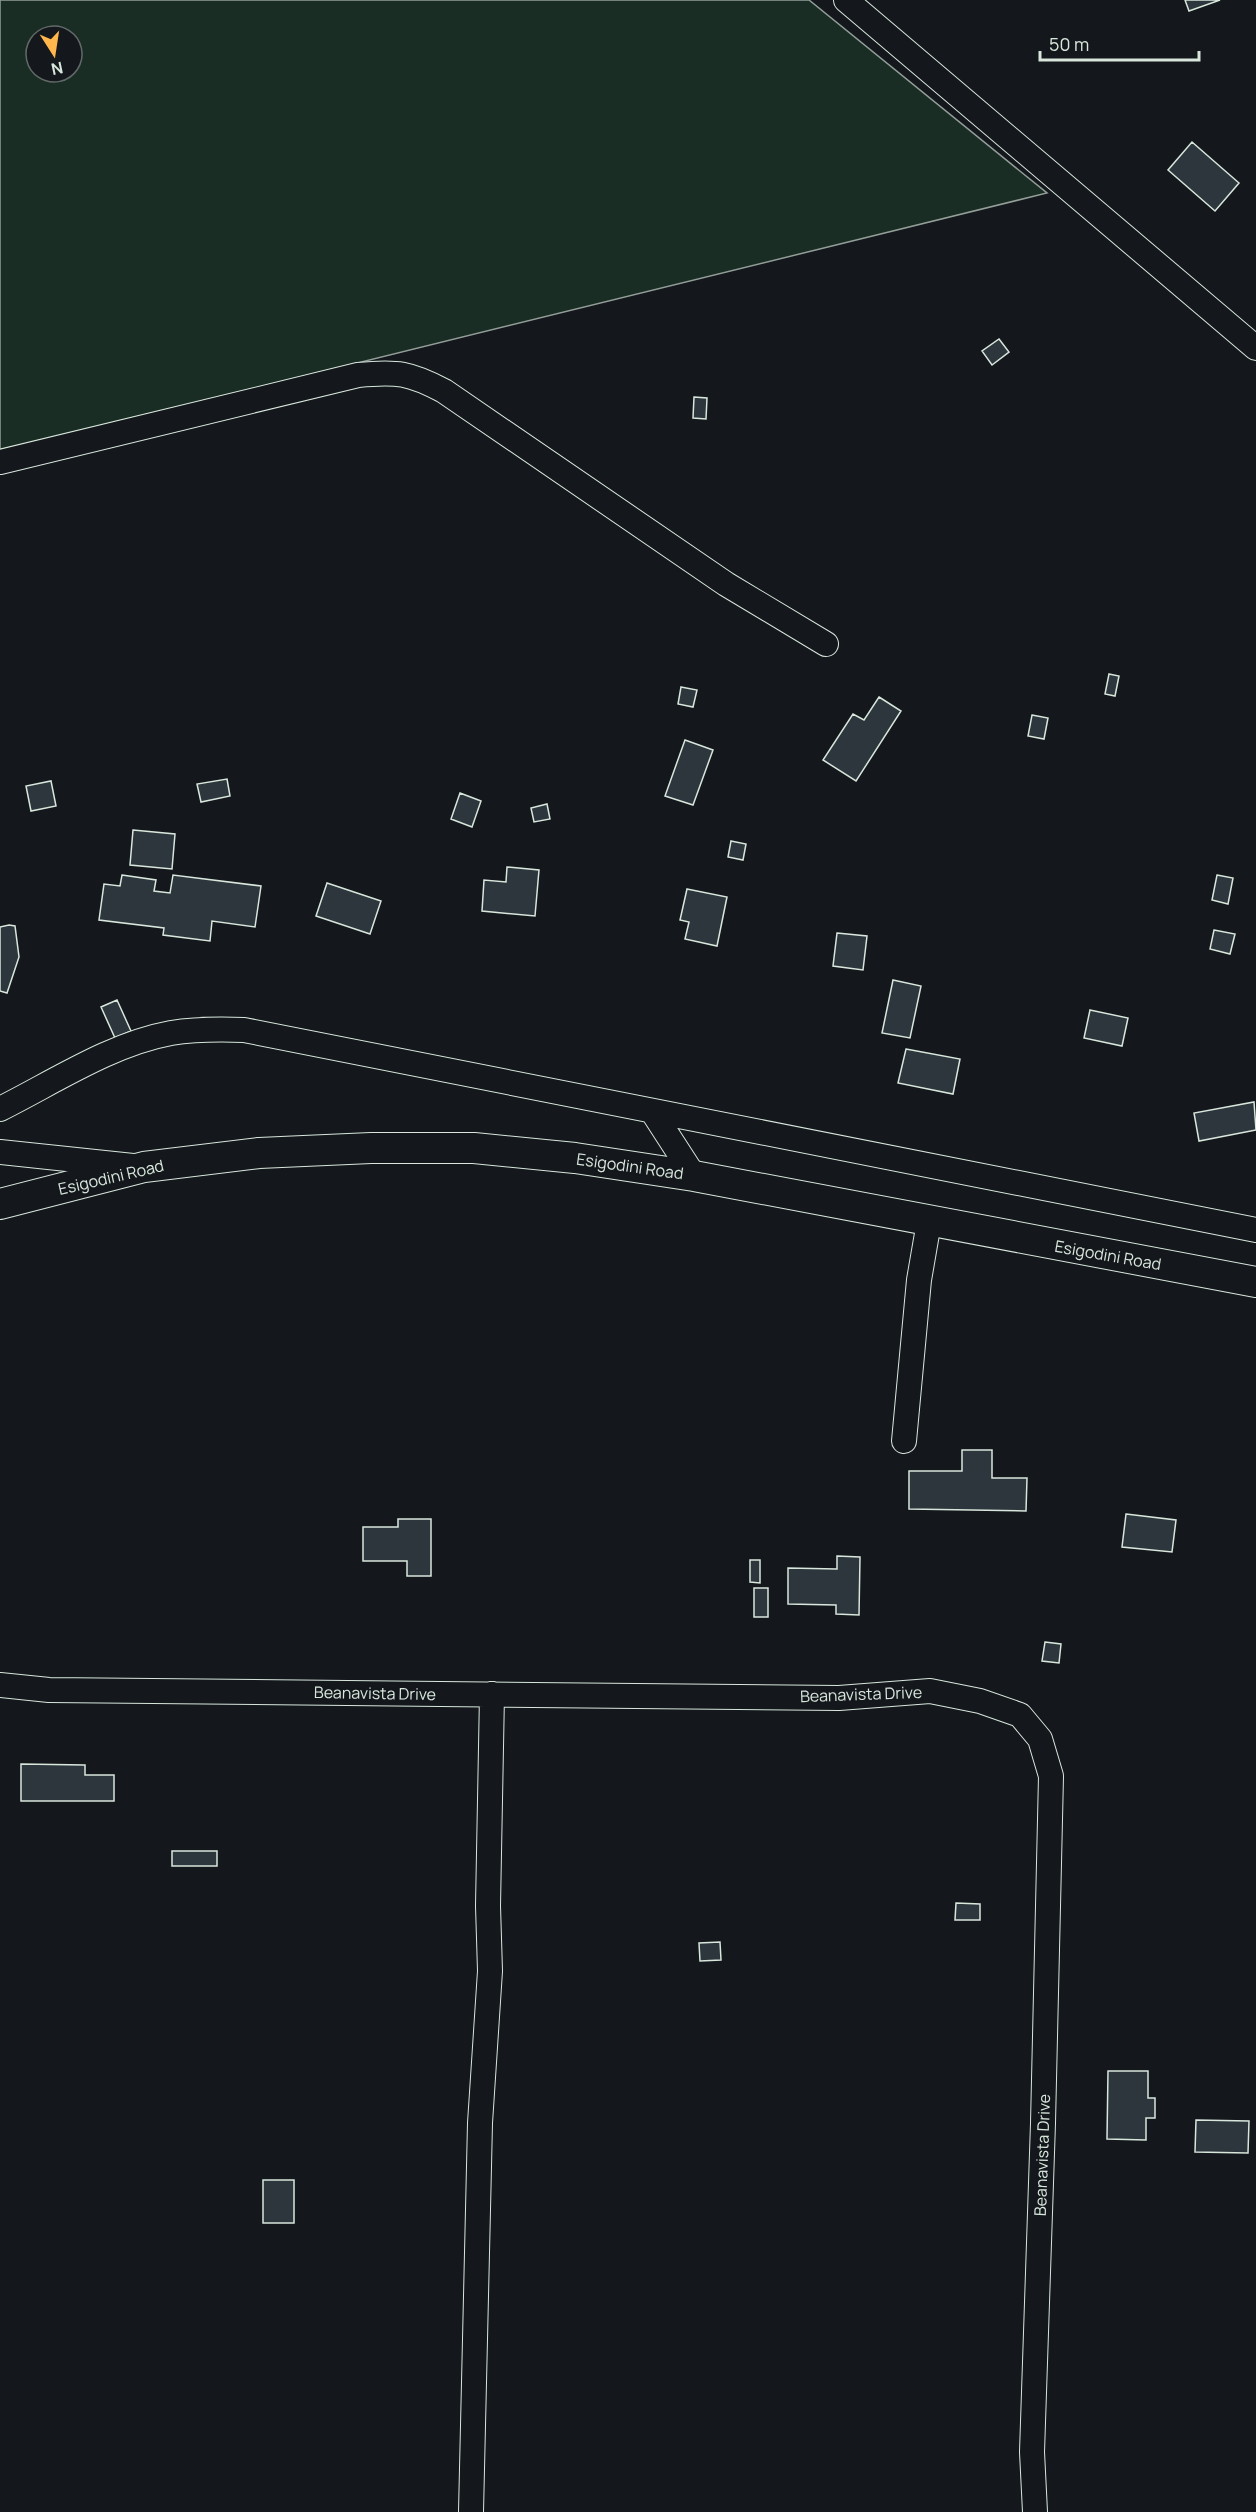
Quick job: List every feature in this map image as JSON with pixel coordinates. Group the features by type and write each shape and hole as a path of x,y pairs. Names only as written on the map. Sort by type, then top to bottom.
{"main road":[{"name":"Esigodini Road","path":"0,1204 144,1167 259,1153 371,1148 474,1148 575,1158 694,1176 1256,1282"}],"street":[{"path":"846,0 1256,348"},
{"path":"0,462 358,375 385,372 408,374 444,391 726,584 826,644"},
{"path":"0,1109 103,1057 136,1043 169,1034 202,1029 244,1029 1256,1230"},
{"path":"652,1111 694,1176"},
{"path":"0,1152 144,1167"},
{"path":"904,1441 918,1280 929,1222"},
{"name":"Beanavista Drive","path":"0,1685 49,1690 839,1698 930,1691 980,1701 1020,1715 1040,1739 1050,1776 1043,2123 1032,2452 1035,2512"},
{"path":"471,2512 480,2123 490,1971 492,1694"}],"green space":[{"path":"0,0 809,0 1047,193 0,451"}],"building":[{"path":"1185,0 1220,0 1189,11"},
{"path":"1192,142 1239,183 1215,211 1168,170"},
{"path":"999,339 1009,352 992,365 982,351"},
{"path":"694,397 707,398 706,419 693,418"},
{"path":"1109,674 1119,676 1115,696 1105,694"},
{"path":"681,687 697,690 693,707 678,704"},
{"path":"879,697 901,711 856,781 823,760 853,714 864,720"},
{"path":"1032,715 1048,718 1044,739 1028,736"},
{"path":"685,740 713,750 693,805 665,796"},
{"path":"227,779 230,796 201,802 197,784"},
{"path":"51,781 56,806 31,811 26,786"},
{"path":"460,793 481,801 472,827 451,819"},
{"path":"547,804 550,819 534,822 531,808"},
{"path":"133,830 175,834 172,869 130,865"},
{"path":"731,841 746,844 743,860 728,857"},
{"path":"507,867 539,870 535,916 482,911 484,880 506,882"},
{"path":"122,875 156,880 154,891 170,893 173,875 261,886 255,927 212,921 210,941 163,935 164,928 99,920 104,884 120,886"},
{"path":"1217,875 1233,878 1228,904 1212,900"},
{"path":"327,883 381,901 370,934 316,916"},
{"path":"687,889 727,897 717,946 685,939 689,922 680,920"},
{"path":"15,926 19,957 7,993 0,991 0,927"},
{"path":"1214,930 1235,934 1230,954 1210,949"},
{"path":"837,933 867,936 863,970 833,966"},
{"path":"893,980 921,986 910,1038 882,1033"},
{"path":"117,1000 131,1031 115,1038 101,1007"},
{"path":"1090,1010 1128,1018 1122,1046 1084,1038"},
{"path":"906,1049 960,1059 953,1094 898,1083"},
{"path":"1254,1102 1256,1130 1199,1141 1194,1113"},
{"path":"962,1450 992,1450 992,1478 1027,1478 1026,1511 909,1509 909,1471 962,1471"},
{"path":"1126,1514 1176,1520 1172,1552 1122,1547"},
{"path":"398,1519 431,1519 431,1576 407,1576 407,1561 363,1561 363,1527 398,1527"},
{"path":"837,1556 860,1557 859,1615 836,1614 836,1605 788,1604 788,1568 837,1569"},
{"path":"750,1560 760,1560 760,1583 750,1582"},
{"path":"754,1588 768,1588 768,1617 754,1617"},
{"path":"1045,1642 1061,1644 1059,1663 1042,1661"},
{"path":"21,1764 85,1765 85,1775 114,1775 114,1801 21,1801"},
{"path":"172,1851 217,1851 217,1866 172,1866"},
{"path":"956,1903 980,1904 980,1920 955,1920"},
{"path":"720,1942 721,1960 700,1961 699,1943"},
{"path":"1108,2071 1148,2071 1148,2098 1155,2098 1155,2118 1146,2118 1146,2140 1107,2139"},
{"path":"1196,2120 1249,2121 1248,2153 1195,2152"},
{"path":"263,2180 294,2180 294,2223 263,2223"}]}
